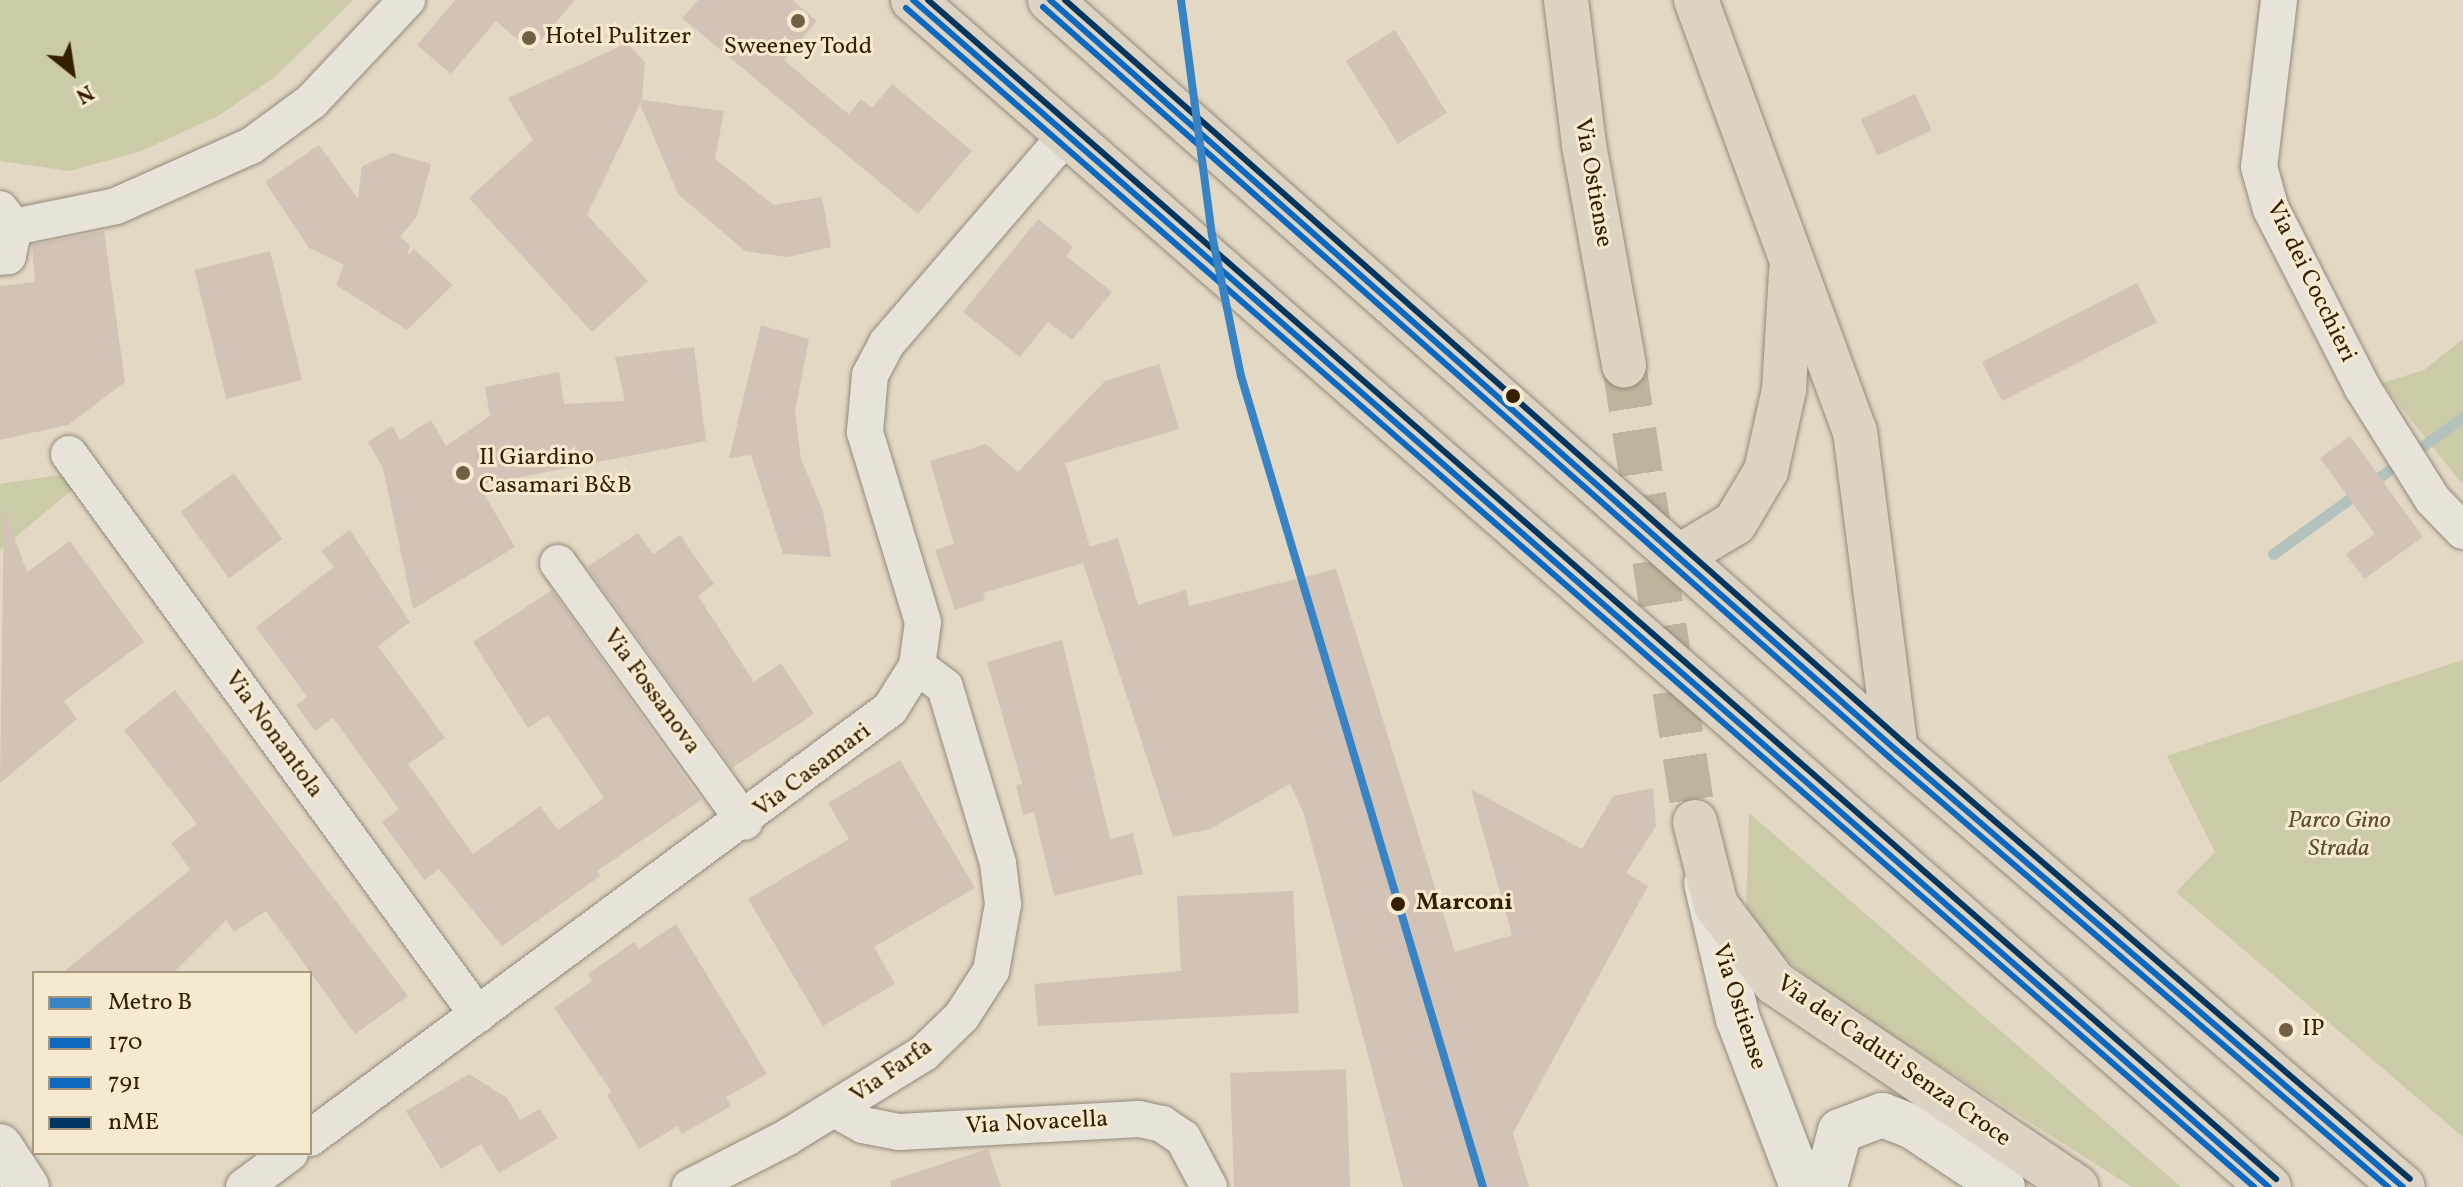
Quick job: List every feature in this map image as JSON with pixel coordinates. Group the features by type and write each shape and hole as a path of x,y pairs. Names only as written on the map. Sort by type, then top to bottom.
{"main road":[{"path":"913,0 1069,132 2269,1187"},
{"path":"1050,0 1896,750 2403,1187"},
{"name":"Via Ostiense","path":"1566,0 1584,145 1624,365"},
{"path":"1696,0 1791,257 1837,371 1860,454 1896,750"},
{"path":"1680,556 1735,523 1766,471 1784,390 1791,257"},
{"name":"Via Ostiense","path":"1695,822 1727,984 1802,1187"},
{"name":"Via dei Caduti Senza Croce","path":"1705,877 1734,935 1786,993 2076,1187"},
{"name":"Via dei Caduti Senza Croce","path":"1825,1187 1840,1131 1882,1115 1913,1127 2003,1187"},
{"path":"0,1146 27,1187"}],"street":[{"path":"5,231 116,206 251,146 312,101 407,0"},
{"name":"Via dei Cocchieri","path":"2279,0 2259,167 2271,209 2362,387 2433,500 2463,531"},
{"name":"Via Casamari","path":"312,1137 874,726 917,666 923,622 865,432 870,375 887,343 1069,132"},
{"name":"Via Nonantola","path":"69,454 478,1015"},
{"name":"Via Fossanova","path":"558,563 745,822"},
{"name":"Via Farfa","path":"690,1187 836,1110 945,1034 982,986 998,946 1002,883 973,773 945,687 917,666"},
{"name":"Via Novacella","path":"836,1110 885,1131 1139,1119 1162,1124 1183,1138 1209,1187"},
{"path":"244,1187 287,1155"}],"green space":[{"path":"0,0 353,0 276,76 218,116 141,151 70,171 0,161"},
{"path":"2463,339 2462,484 2382,383 2424,370"},
{"path":"60,475 73,489 0,550 0,484"},
{"name":"Parco Gino Strada","path":"2463,660 2463,1137 2176,892 2215,852 2167,756"},
{"path":"1749,813 2181,1187 2132,1187 1827,994 1774,948 1746,911"}],"building":[{"path":"455,0 575,0 531,51 496,21 451,74 417,45"},
{"path":"698,0 792,0 817,21 784,60 842,109 849,114 861,99 872,108 892,84 972,151 918,214 682,18"},
{"path":"1395,30 1447,113 1398,144 1346,61"},
{"path":"627,43 645,62 642,100 724,111 715,159 774,205 822,197 831,247 787,257 745,251 678,194 640,104 587,215 648,281 592,332 469,198 533,140 508,98"},
{"path":"1915,94 1932,130 1878,156 1861,119"},
{"path":"319,145 358,199 362,166 392,153 431,164 417,216 400,237 410,245 407,256 414,249 453,285 407,330 336,285 344,265 309,248 265,182"},
{"path":"1038,219 1073,247 1066,256 1112,292 1072,340 1048,322 1020,357 963,312"},
{"path":"104,231 125,382 68,425 0,440 0,286 35,282 32,245"},
{"path":"270,251 302,380 226,399 194,270"},
{"path":"2137,283 2157,322 2002,401 1982,362"},
{"path":"761,325 809,339 795,412 801,459 823,511 831,557 783,554 751,455 729,458"},
{"path":"694,347 706,441 479,485 515,547 413,609 383,468 368,442 392,426 400,440 431,420 446,446 490,416 485,387 559,372 564,404 625,401 615,357"},
{"path":"1159,364 1179,429 1065,463 1090,547 1118,538 1138,605 1186,590 1189,606 1336,569 1455,952 1512,935 1471,789 1582,849 1613,796 1653,788 1656,826 1626,873 1648,886 1513,1133 1529,1187 1403,1187 1304,814 1290,784 1210,829 1173,837 1083,563 983,593 985,600 955,610 935,550 954,544 930,461 986,444 1018,472 1105,381"},
{"path":"2350,436 2423,537 2364,579 2346,554 2375,534 2320,458"},
{"path":"234,473 282,539 229,578 181,512"},
{"path":"4,509 27,572 70,541 144,642 64,701 77,719 0,783"},
{"path":"350,530 410,622 378,646 445,738 408,764 473,854 540,806 558,830 604,798 548,715 528,728 473,642 552,590 701,800 597,871 600,876 502,946 439,869 424,880 382,822 399,809 333,718 315,731 296,705 307,697 256,627 334,567 321,551"},
{"path":"638,533 653,554 680,535 714,584 698,596 754,682 781,663 814,714 732,768 587,567"},
{"path":"1062,640 1110,839 1133,833 1143,874 1054,896 1034,812 1023,815 1016,785 1022,784 987,662"},
{"path":"175,690 408,996 355,1034 266,911 234,932 226,920 175,971 64,971 190,870 171,843 197,824 124,730"},
{"path":"900,760 975,888 874,947 895,984 823,1026 748,899 849,839 828,803"},
{"path":"1293,891 1299,1013 1038,1026 1034,984 1181,971 1177,896"},
{"path":"676,924 767,1074 726,1097 731,1106 682,1134 678,1126 639,1149 607,1095 612,1092 554,1008 592,981 588,974 634,942 639,949"},
{"path":"1346,1069 1350,1187 1234,1187 1230,1073"},
{"path":"469,1074 507,1098 520,1120 540,1109 558,1138 499,1173 481,1144 441,1169 406,1111"},
{"path":"988,1149 1001,1187 891,1187 890,1181"}],"waterway":[{"path":"2273,554 2463,417"}],"tunnel":[{"path":"1624,365 1695,822"}],"metro line":[{"name":"B","path":"1181,0 1212,235 1241,376 1483,1187"}],"transit line":[{"name":"170","path":"913,0 2269,1187"},
{"name":"nME","path":"928,0 2276,1179"},
{"name":"170","path":"1050,0 1896,750 2403,1187"},
{"name":"nME","path":"1065,0 1903,742 2410,1179"},
{"name":"791","path":"1043,7 1889,757 2388,1187"},
{"name":"791","path":"906,8 2254,1187"}],"place":[{"name":"Sweeney Todd","path":"798,21"},
{"name":"Hotel Pulitzer","path":"529,38"},
{"name":"Il Giardino Casamari B&B","path":"463,473"},
{"name":"Marconi","path":"1398,904"},
{"name":"IP","path":"2286,1030"}]}
